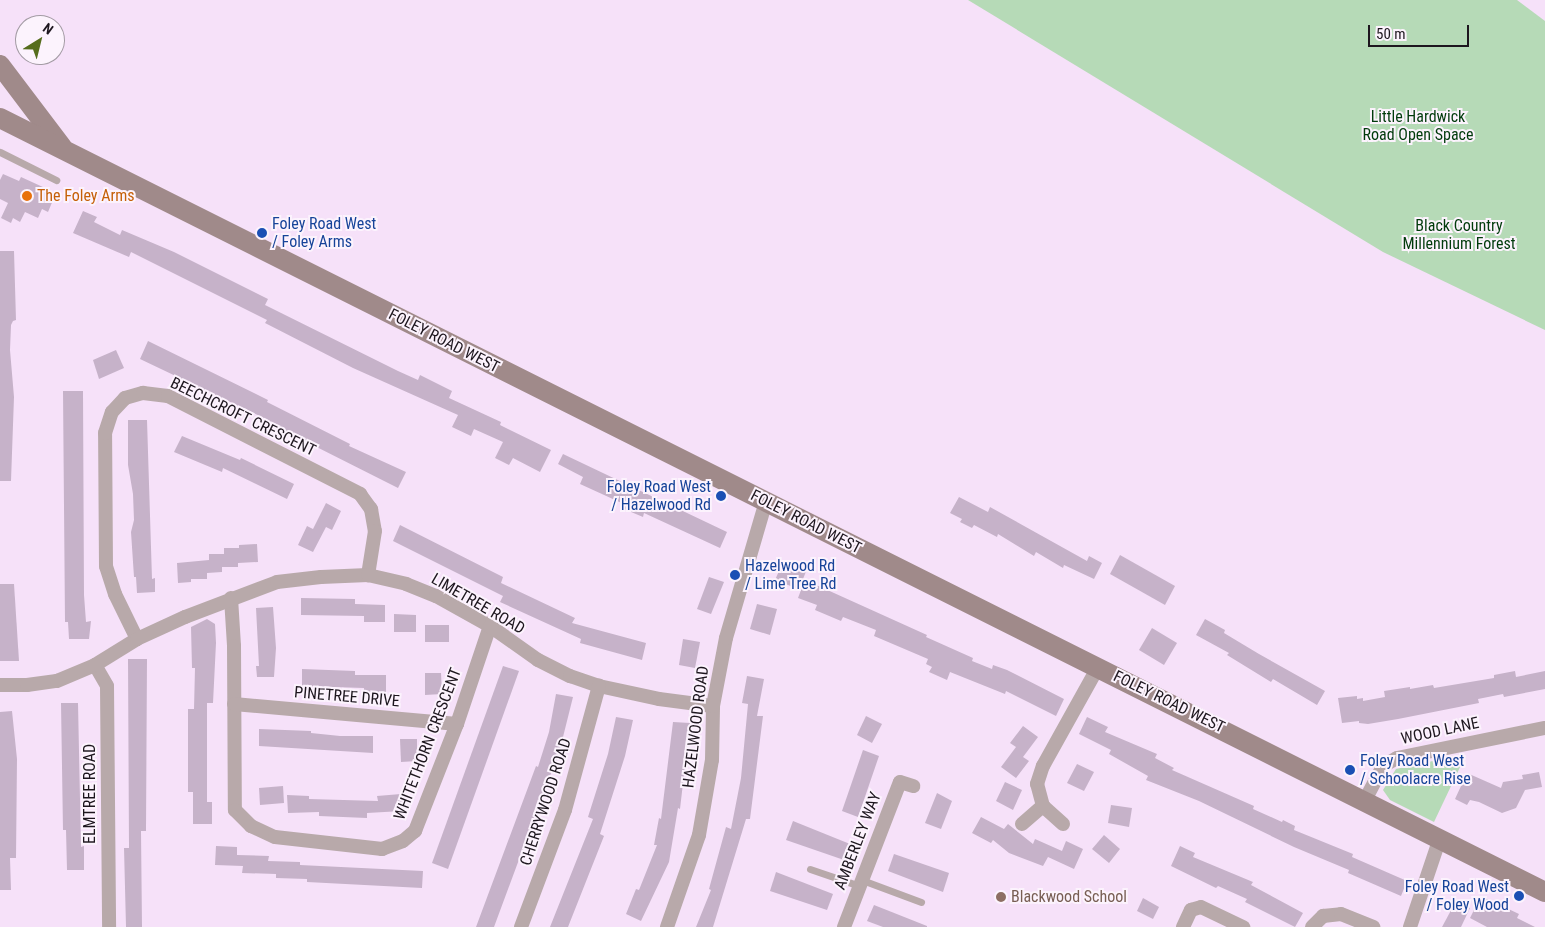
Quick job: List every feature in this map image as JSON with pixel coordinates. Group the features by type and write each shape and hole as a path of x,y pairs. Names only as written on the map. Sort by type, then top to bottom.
{"main road":[{"name":"FOLEY ROAD WEST","path":"0,65 67,153"},
{"name":"FOLEY ROAD WEST","path":"0,118 1365,800 1545,892"}],"street":[{"name":"BEECHCROFT CRESCENT","path":"137,640 115,594 106,566 105,433 112,412 125,398 143,393 168,396 360,494 372,509 375,531 368,575"},
{"name":"HAZELWOOD ROAD","path":"667,927 699,835 712,760 713,706 726,638 766,501"},
{"name":"LIMETREE ROAD","path":"0,686 57,681 95,665 137,640 231,598 277,582 322,577 368,575 406,584 436,596 490,626 538,660 570,676 599,686 659,699 713,706"},
{"name":"WHITETHORN CRESCENT","path":"231,598 234,646 236,810 251,826 275,837 382,849 402,841 415,831 457,724 490,626"},
{"name":"ELMTREE ROAD","path":"95,665 107,686 109,927"},
{"path":"1063,824 1043,806 1037,784 1044,766 1098,667"},
{"name":"CHERRYWOOD ROAD","path":"521,927 565,810 599,686"},
{"name":"PINETREE DRIVE","path":"234,704 457,724"},
{"name":"WOOD LANE","path":"1365,800 1383,766 1397,758 1545,728"},
{"name":"AMBERLEY WAY","path":"844,927 900,782 913,786"},
{"path":"1022,824 1043,806"},
{"path":"1410,927 1440,838"},
{"path":"1183,927 1191,910 1201,907 1243,927"},
{"path":"1312,927 1323,916 1341,914 1374,927"}],"lane":[{"path":"0,152 56,180"},
{"path":"810,869 921,902"}],"green space":[{"name":"Little Hardwick Road Open Space","path":"968,0 1517,0 1545,21 1545,330 1383,252"},
{"path":"1456,756 1461,765 1434,822 1390,800 1383,790 1396,769"}],"building":[{"name":"The Foley Arms","path":"3,174 19,181 21,177 56,193 48,212 42,209 38,218 25,212 20,222 13,218 11,223 1,218 8,203 0,199 0,180"},
{"path":"83,211 97,217 94,222 120,235 122,230 174,252 268,299 265,305 398,371 418,380 420,375 452,391 449,398 501,422 500,425 551,450 540,472 513,458 509,465 495,458 503,442 474,429 471,436 452,427 458,415 353,368 265,323 267,320 131,252 129,257 73,233"},
{"path":"0,251 14,251 16,320 11,325 10,350 14,397 11,481 0,481"},
{"path":"148,341 268,400 267,402 350,444 349,446 406,472 398,488 267,422 268,420 140,359"},
{"path":"116,350 124,368 99,379 93,360"},
{"path":"63,391 83,391 84,595 86,622 91,621 89,639 69,639 68,622 65,622"},
{"path":"128,420 147,420 152,579 155,578 155,592 137,593 136,577 134,577 131,532 134,520 133,494 128,465"},
{"path":"182,436 240,460 241,458 294,484 287,499 223,468 222,472 174,452"},
{"path":"563,454 727,532 720,548 644,513 643,517 624,509 626,505 580,484 583,477 558,464"},
{"path":"959,497 988,512 990,507 1087,561 1089,556 1102,563 1094,579 1064,565 1063,568 1036,552 1034,556 998,534 997,537 974,525 972,528 960,522 962,519 950,513"},
{"path":"326,503 341,511 332,530 326,527 313,552 298,545 307,526 313,529"},
{"path":"400,525 503,577 501,583 575,618 572,623 646,643 642,660 580,643 581,639 500,602 503,596 393,541"},
{"path":"257,544 258,562 238,563 238,567 222,567 222,572 207,573 207,579 191,579 191,582 178,583 177,563 209,560 209,554 224,554 224,548 239,548 239,545"},
{"path":"1120,555 1175,586 1165,605 1110,574"},
{"path":"783,562 807,569 803,579 927,635 926,637 973,658 972,661 992,669 993,665 1007,670 1064,699 1056,716 1006,691 1005,694 950,672 947,680 929,672 932,667 926,664 928,659 874,636 876,630 843,617 841,621 815,610 817,605 798,598 801,590 775,580"},
{"path":"709,577 724,582 711,614 697,609"},
{"path":"0,584 14,584 19,661 0,661"},
{"path":"301,598 355,599 355,604 385,605 385,622 364,622 364,616 301,615"},
{"path":"757,604 777,609 770,635 750,629"},
{"path":"273,607 276,648 274,677 257,677 256,666 259,666 256,608"},
{"path":"394,614 416,615 416,632 394,632"},
{"path":"207,619 215,624 216,643 213,703 207,703 207,802 212,802 212,824 193,824 193,792 188,792 188,709 194,709 195,668 192,668 191,627"},
{"path":"1205,619 1225,630 1224,633 1259,654 1325,691 1317,705 1273,679 1271,682 1227,655 1229,653 1196,635"},
{"path":"425,625 449,625 449,642 425,642"},
{"path":"1152,628 1177,643 1164,665 1139,650"},
{"path":"683,639 700,642 695,668 679,665"},
{"path":"128,659 147,659 146,831 141,831 142,927 126,927 124,848 129,848"},
{"path":"503,666 519,671 448,869 432,863"},
{"path":"302,669 355,671 355,675 386,675 386,692 364,692 364,688 302,686"},
{"path":"1515,671 1516,677 1545,671 1545,689 1504,697 1503,694 1478,699 1479,703 1398,719 1368,724 1359,723 1359,721 1342,723 1338,698 1357,696 1357,699 1363,698 1363,701 1385,697 1384,691 1433,685 1434,688 1494,678 1494,675"},
{"path":"425,673 441,673 442,694 425,695"},
{"path":"747,676 764,679 757,716 763,716 750,819 746,819 713,927 696,927 711,890 709,889 726,827 731,829 741,778 748,704 742,703"},
{"path":"556,694 573,697 556,765 554,765 494,927 476,927 536,766 538,767 549,732"},
{"path":"61,703 78,703 81,847 84,846 84,870 67,870 66,830 63,830"},
{"path":"12,711 17,759 16,858 10,858 11,890 0,890 0,712"},
{"path":"866,716 882,724 872,743 857,735"},
{"path":"616,717 633,720 625,756 600,834 604,836 568,927 550,927 593,819 588,817 608,754"},
{"path":"1087,717 1108,727 1105,732 1157,754 1155,758 1174,768 1172,770 1254,806 1253,809 1295,826 1294,830 1353,854 1352,857 1407,881 1401,896 1348,873 1349,870 1294,847 1199,801 1146,780 1148,776 1109,754 1111,750 1079,734"},
{"path":"673,722 690,723 680,809 678,808 669,862 641,921 626,914 636,889 639,890 657,845 654,845 659,818 661,819"},
{"path":"1023,726 1038,737 1023,757 1029,761 1016,778 1001,767 1016,747 1010,743"},
{"path":"259,729 311,731 311,733 340,736 373,736 373,753 259,746"},
{"path":"400,739 417,739 417,761 401,762"},
{"path":"863,750 879,756 858,817 842,811"},
{"path":"1077,764 1094,772 1084,791 1067,783"},
{"path":"1539,772 1542,787 1525,790 1516,808 1502,813 1479,802 1470,800 1467,805 1455,799 1467,773 1501,788 1503,782 1523,779 1522,775"},
{"path":"1005,782 1022,790 1013,810 996,801"},
{"path":"283,786 284,803 260,805 259,788"},
{"path":"937,793 952,801 941,829 925,823"},
{"path":"401,794 402,811 367,813 367,818 319,816 319,812 288,813 287,795 309,796 309,799 378,801 377,796"},
{"path":"1111,805 1132,808 1129,827 1108,823"},
{"path":"981,817 1004,829 1008,824 1033,844 1035,839 1062,851 1066,841 1083,849 1074,869 1048,857 1043,866 1009,853 993,840 991,843 972,833"},
{"path":"793,821 850,844 844,860 786,840"},
{"path":"1104,835 1120,849 1109,863 1092,849"},
{"path":"216,846 237,847 237,855 269,856 268,861 300,862 300,865 423,871 422,888 307,882 307,879 276,878 276,874 242,873 243,866 215,865"},
{"path":"1180,846 1195,853 1193,857 1253,882 1251,885 1303,913 1295,927 1245,902 1247,899 1218,886 1216,888 1171,866"},
{"path":"894,854 949,873 943,892 888,871"},
{"path":"776,872 833,894 827,910 770,891"},
{"path":"1481,896 1519,914 1517,918 1535,927 1487,927 1470,918"},
{"path":"1143,898 1159,907 1153,919 1137,911"},
{"path":"1456,901 1470,908 1461,927 1442,927"},
{"path":"874,905 927,927 883,927 867,921"}],"place":[{"name":"The Foley Arms","path":"27,196"},
{"name":"Foley Road West / Foley Arms","path":"262,233"},
{"name":"Foley Road West / Hazelwood Rd","path":"721,496"},
{"name":"Hazelwood Rd / Lime Tree Rd","path":"735,575"},
{"name":"Foley Road West / Schoolacre Rise","path":"1350,770"},
{"name":"Foley Road West / Foley Wood","path":"1519,896"},
{"name":"Blackwood School","path":"1001,897"}],"park label":[{"name":"Black Country Millennium Forest","path":"1459,235"}]}
